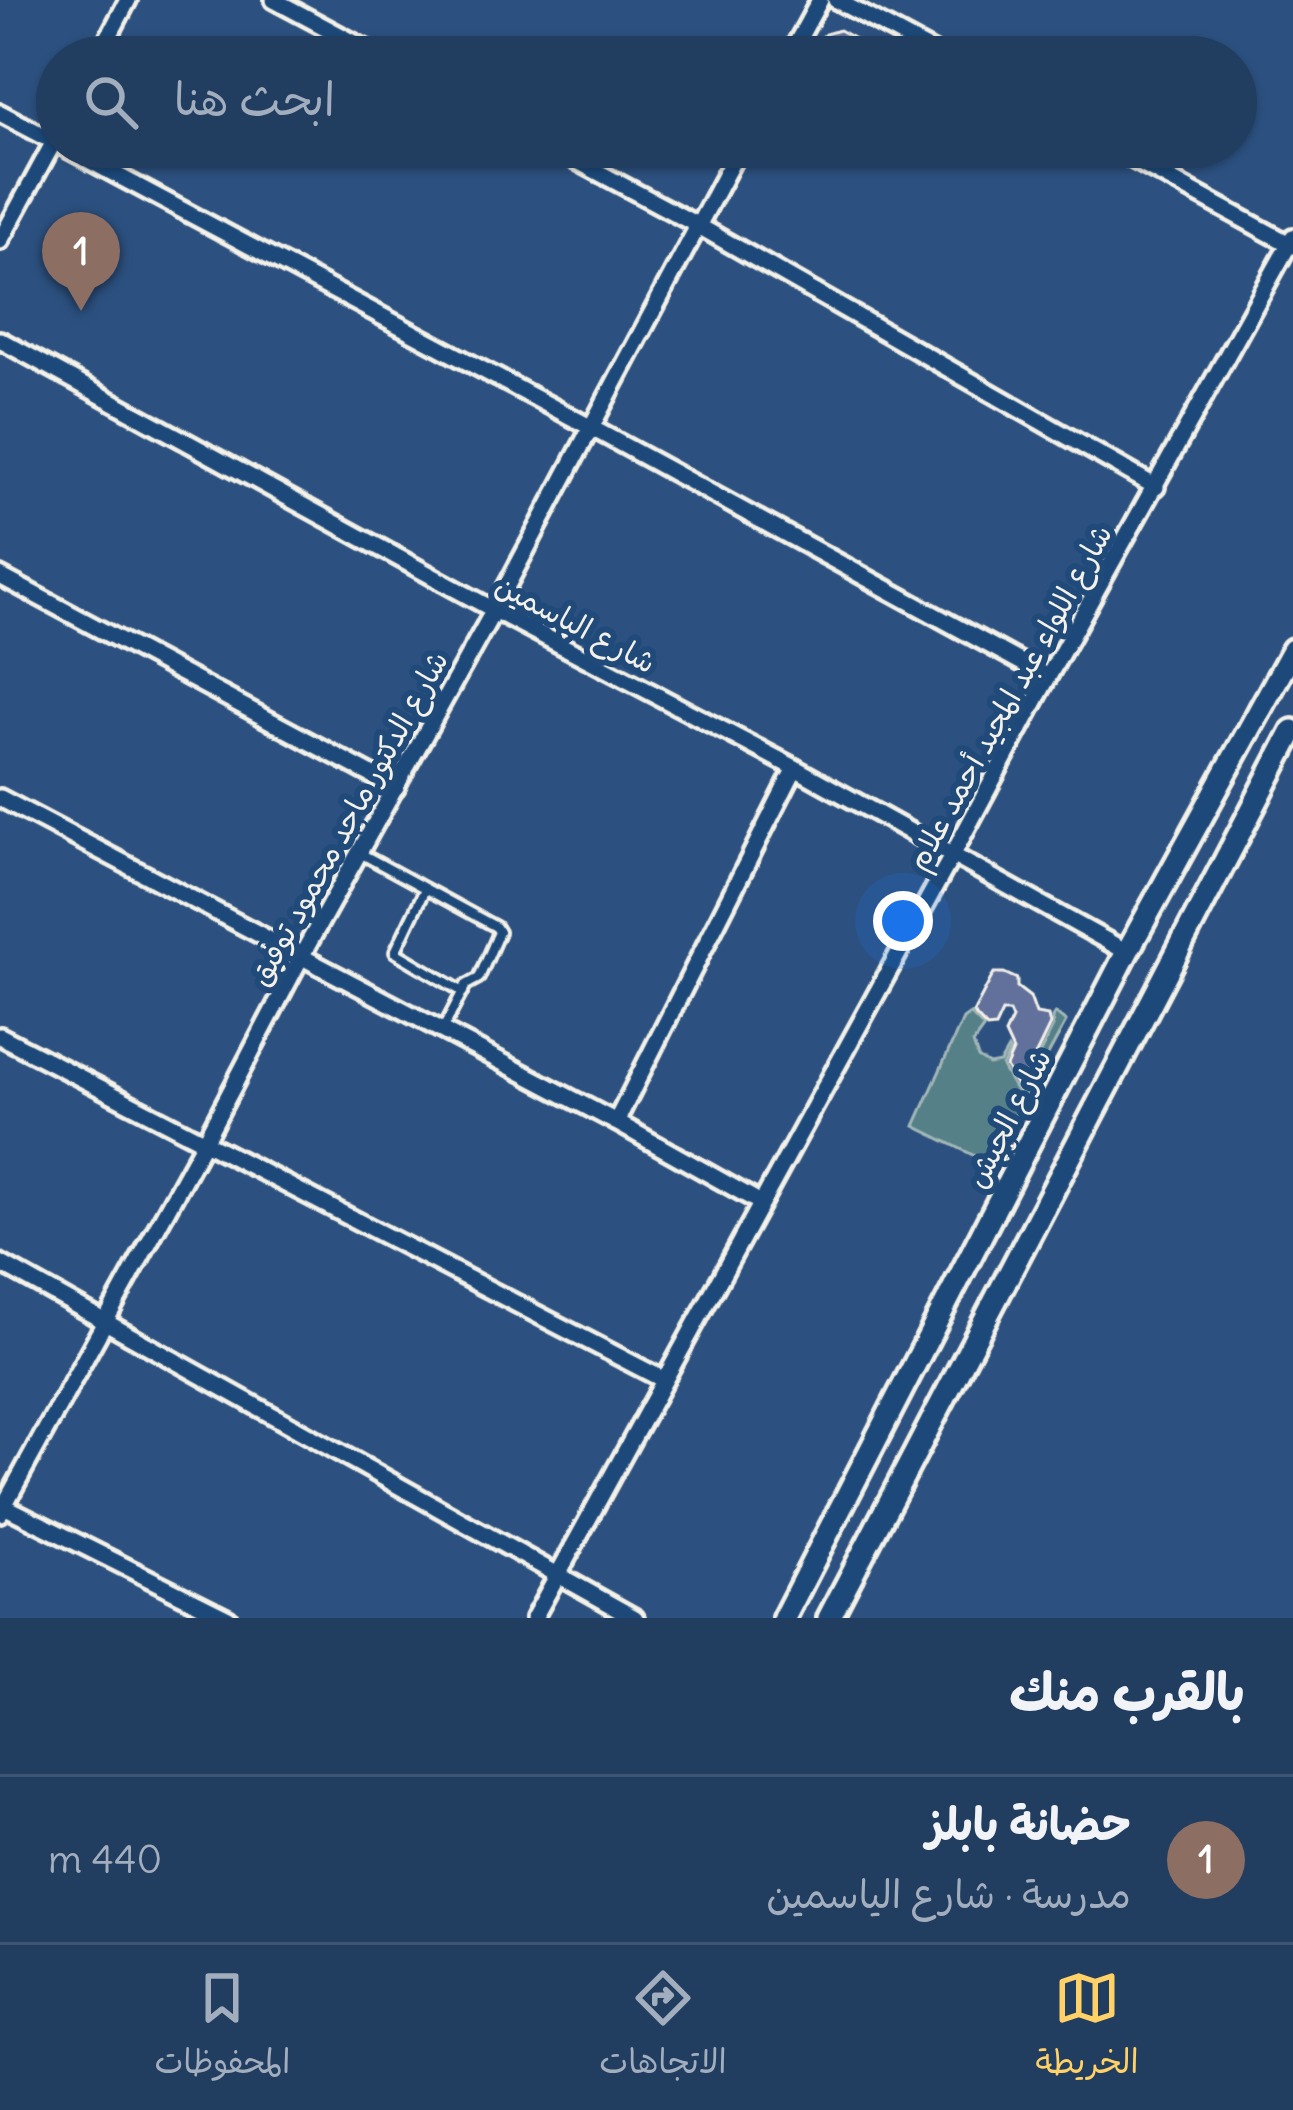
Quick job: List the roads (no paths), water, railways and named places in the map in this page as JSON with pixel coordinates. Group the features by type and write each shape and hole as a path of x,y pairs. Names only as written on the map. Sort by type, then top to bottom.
{"street":[{"path":"109,36 128,0"},
{"path":"274,0 342,36"},
{"path":"800,36 820,0"},
{"path":"836,0 903,36"},
{"path":"0,113 36,131"},
{"path":"0,241 43,168"},
{"path":"106,168 1048,676"},
{"path":"590,168 1156,487"},
{"name":"شارع الدكتور ماجد محمود توفيق","path":"1,1508 494,610 728,168"},
{"path":"1150,168 1292,242"},
{"name":"شارع اللواء عبد المجيد أحمد علام","path":"534,1618 1048,676 1292,242"},
{"name":"شارع الياسمين","path":"0,340 1127,952"},
{"path":"0,576 396,788"},
{"name":"شارع الجيش","path":"784,1618 1127,952 1293,650"},
{"path":"829,1618 1293,731"},
{"path":"616,1122 795,768"},
{"path":"0,798 616,1122 761,1204"},
{"path":"0,1036 664,1380"},
{"path":"0,1263 635,1618"},
{"path":"893,1406 928,1424"},
{"path":"1,1508 228,1618"}],"lane":[{"path":"360,853 499,932 479,978 468,983 442,1030"},
{"path":"425,889 395,952 463,992"}],"place":[{"name":"حضانة بابلز","path":"81,311"}]}
